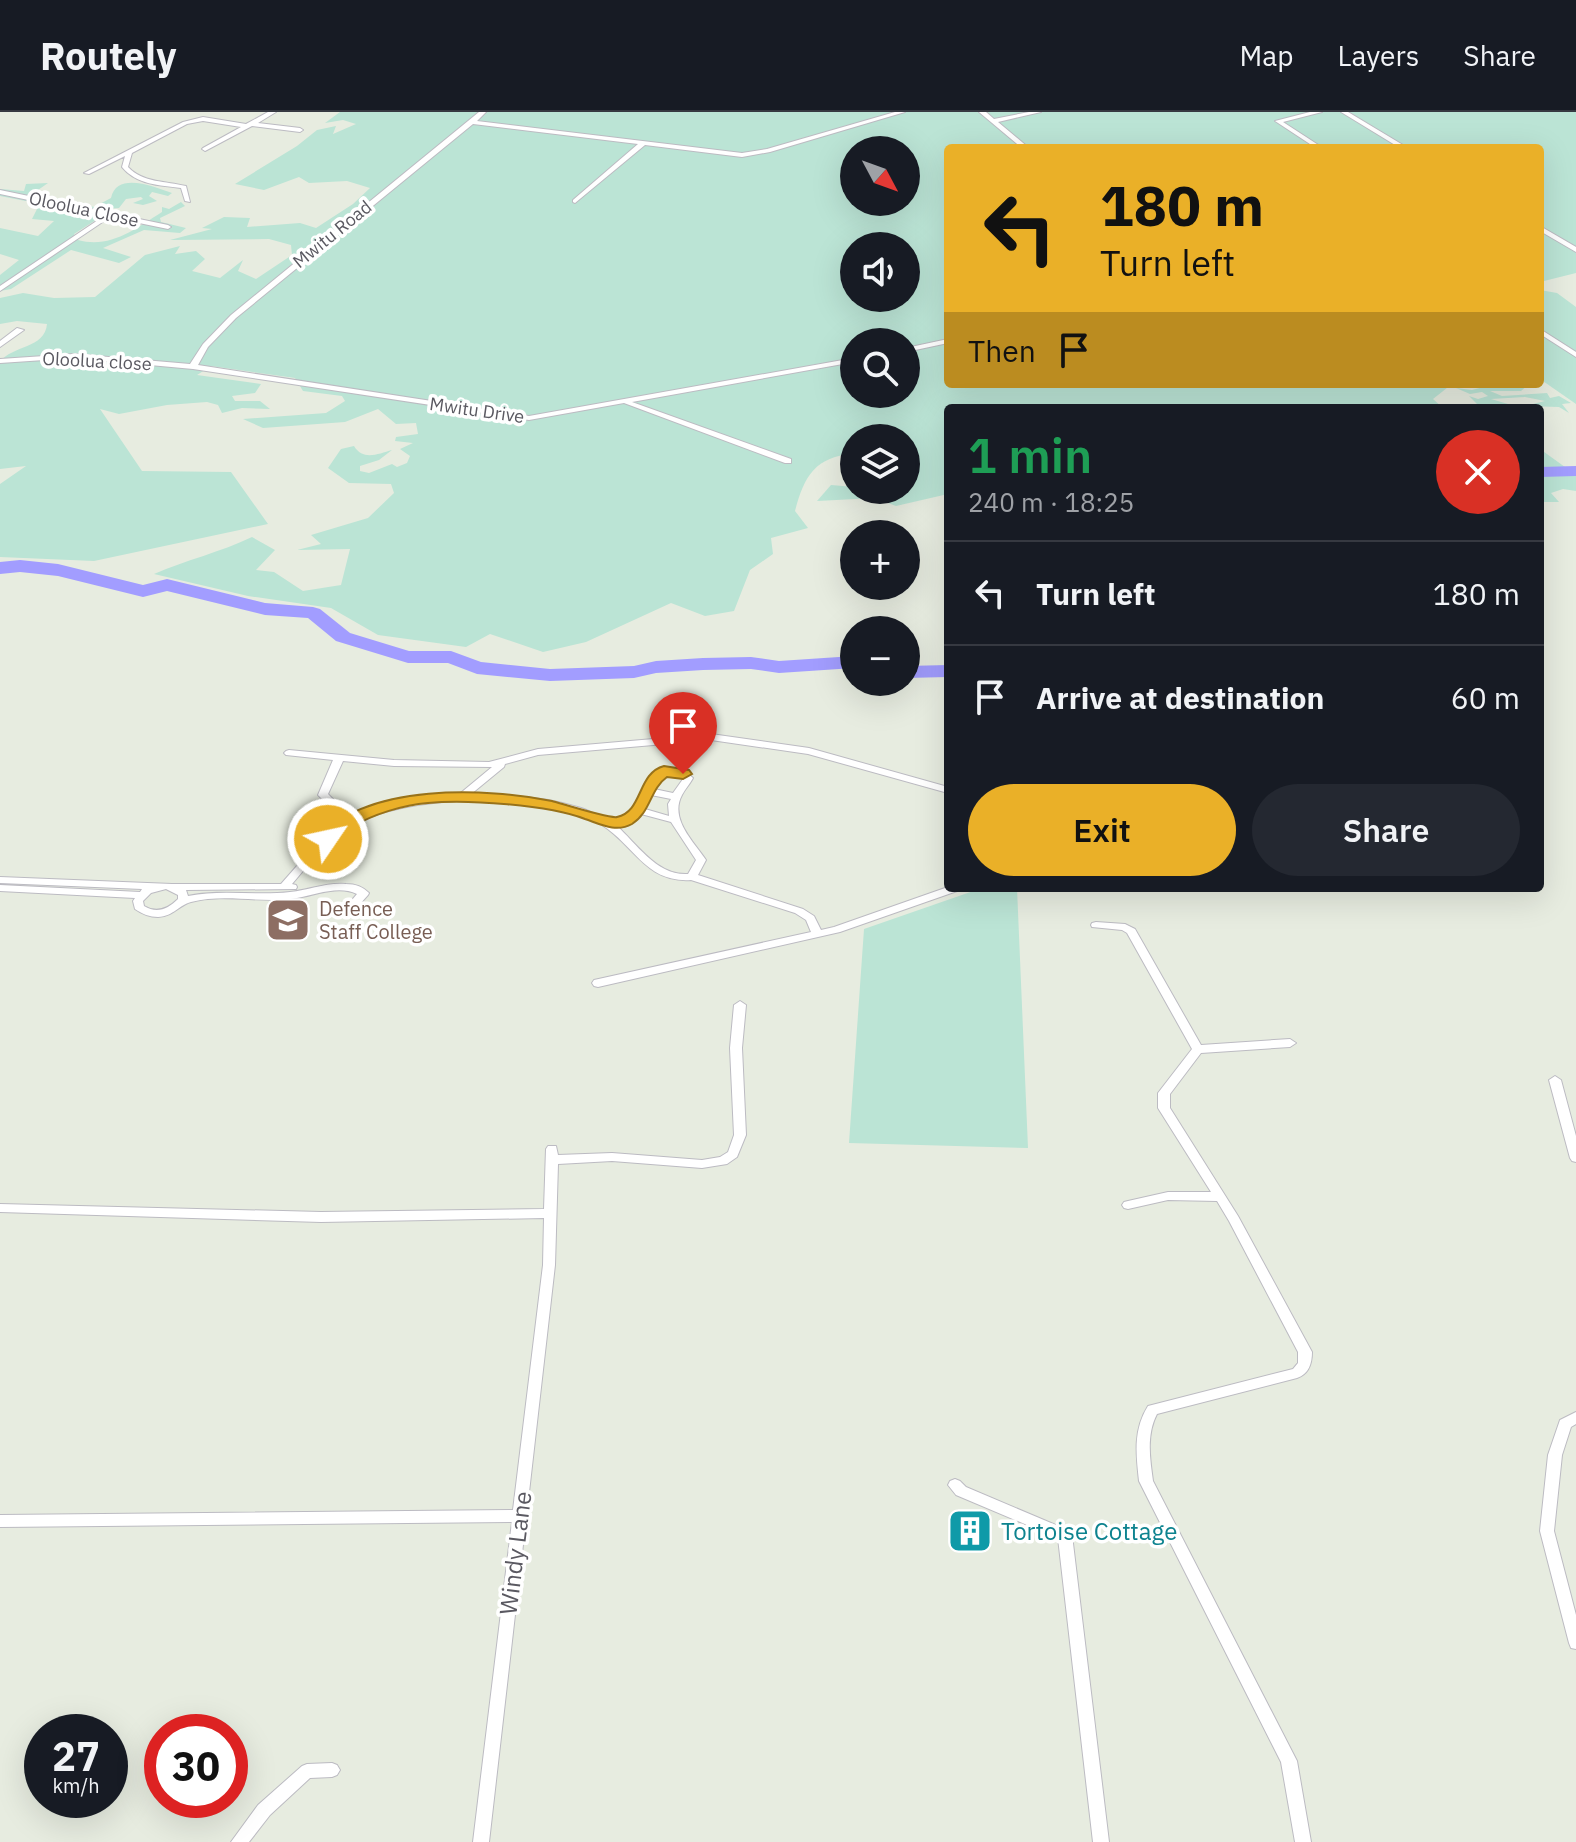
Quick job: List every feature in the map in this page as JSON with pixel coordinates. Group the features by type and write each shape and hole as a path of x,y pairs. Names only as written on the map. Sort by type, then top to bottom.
{"street":[{"path":"205,149 273,112"},
{"name":"Mwitu Road","path":"193,367 200,353 223,327 306,255 483,112"},
{"path":"472,122 729,155 755,154 902,112"},
{"path":"982,112 1021,144"},
{"path":"993,121 1038,112"},
{"path":"1314,144 1278,121 1319,112"},
{"path":"1344,112 1398,144"},
{"path":"87,173 203,119 300,130"},
{"path":"575,201 642,144"},
{"path":"129,152 125,167 130,174 150,183 184,187 188,201"},
{"name":"Oloolua Close","path":"0,192 168,227"},
{"path":"0,289 109,215"},
{"path":"1544,230 1576,250"},
{"path":"0,345 20,330"},
{"path":"1544,334 1576,355"},
{"path":"920,347 944,342"},
{"name":"Oloolua close","path":"0,361 74,356 193,367"},
{"name":"Mwitu Drive","path":"193,367 514,417 558,415 840,363"},
{"path":"627,403 788,461"},
{"path":"289,753 474,766 504,763 538,752 711,737 809,751 944,789"},
{"path":"339,758 323,795 346,817 347,823"},
{"path":"461,797 504,763"},
{"path":"606,823 623,822 639,811 654,778 664,771 683,774 688,778 676,797 674,820 701,860 692,877"},
{"path":"649,791 676,797"},
{"path":"285,885 347,823 373,811 412,800 461,797 547,805 590,815 606,823 661,872 679,880 692,877 799,911 810,918 817,934"},
{"path":"639,811 674,820"},
{"path":"0,880 174,887 285,885 308,890 357,887 364,893 346,913"},
{"path":"0,888 141,895 159,886"},
{"path":"174,887 182,891 183,900"},
{"path":"141,895 139,907 152,914 171,911 183,900 222,895 295,896 308,890"},
{"path":"598,983 817,934 944,892"},
{"path":"1096,925 1125,927 1131,931 1198,1049"},
{"name":"Windy Lane","path":"481,1842 549,1265 552,1155 702,1164 723,1161 733,1154 740,1135 736,1048 740,1005"},
{"path":"1290,1043 1198,1049 1164,1093 1164,1108 1220,1197 1305,1352 1305,1364 1297,1373 1153,1410 1146,1419 1143,1455 1146,1481 1289,1761 1303,1842"},
{"path":"1555,1080 1576,1158"},
{"path":"1128,1205 1168,1196 1220,1197"},
{"path":"0,1208 321,1217 550,1213"},
{"path":"1576,1417 1565,1424 1555,1455 1547,1531 1576,1643"},
{"path":"955,1485 961,1491 1065,1535 1101,1842"},
{"path":"0,1521 520,1516"},
{"path":"239,1842 264,1810 307,1771 332,1770"}],"green space":[{"path":"340,112 1576,112 1576,273 1544,281 1544,144 944,144 944,388 1447,388 1433,399 1439,404 944,404 944,495 920,500 920,424 840,424 840,456 813,470 795,511 808,528 771,538 773,554 750,570 734,611 705,616 671,603 586,642 543,652 490,634 466,647 378,635 331,608 248,596 154,574 252,537 275,550 256,570 274,572 303,591 341,585 350,549 297,550 321,544 311,535 368,518 394,493 391,484 349,483 328,468 341,449 354,446 366,455 392,450 379,460 360,466 360,471 369,473 392,464 397,467 407,463 410,456 400,449 413,443 395,441 396,437 418,434 416,423 396,424 378,409 345,422 263,428 243,419 326,413 345,401 342,396 303,391 295,378 211,366 197,375 261,384 255,393 232,396 235,401 260,401 270,409 242,408 222,413 218,405 207,402 167,405 119,414 100,409 142,471 231,472 268,524 94,561 0,557 0,484 26,466 0,469 0,362 12,352 34,343 45,332 47,324 17,321 0,324 0,298 23,293 54,298 95,297 145,255 180,246 175,254 196,251 205,259 192,271 220,278 243,260 238,271 256,279 292,255 291,245 269,239 170,240 212,229 202,228 224,217 250,218 247,227 300,223 316,228 353,204 370,188 347,181 309,183 299,177 264,190 235,184 317,130 336,126 333,134 356,124 343,120 325,123"},
{"path":"48,183 38,190 43,195 94,207 111,198 115,190 128,183 172,193 168,196 152,192 149,196 157,201 143,205 133,203 143,199 141,197 126,199 119,208 106,209 99,218 74,234 78,240 112,240 162,212 162,207 169,209 181,202 185,206 160,218 161,222 186,228 180,233 144,230 103,248 131,257 119,263 71,250 11,289 0,291 0,275 19,260 0,254 0,228 38,236 54,221 32,219 37,209 36,203 0,196 0,189 24,191 26,184"},
{"path":"1544,291 1557,293 1576,307 1576,404 1544,382"},
{"path":"1456,388 1524,388 1521,391 1490,391 1502,396 1547,393 1550,398 1559,396 1571,403 1562,404 1569,413 1559,407 1533,404 1545,401 1525,397 1491,399 1508,404 1477,404 1469,396 1478,399 1488,396 1482,392 1470,394"},
{"path":"1544,452 1576,475 1576,491 1563,489 1551,493 1559,502 1544,502"},
{"path":"831,485 840,486 840,500 817,501"},
{"path":"970,892 1017,892 1028,1148 849,1143 864,929"}],"building":[{"name":"Tortoise Cottage","path":"958,1511 985,1517 983,1524 989,1525 985,1539 980,1538 978,1544 951,1538"}],"waterway":[{"path":"1544,472 1576,471"},
{"path":"0,568 20,566 58,570 143,591 167,585 265,609 313,613 343,637 408,657 451,657 477,668 550,675 634,672 656,667 703,664 751,663 779,667 840,663"},
{"path":"920,672 944,671"}],"place":[{"name":"Defence Staff College","path":"288,920"},
{"name":"Tortoise Cottage","path":"970,1531"}],"route":[{"path":"328,839 347,823 373,811 427,798 481,798 547,805 590,815 606,823 623,822 639,811 654,778 664,771 683,774"}]}
